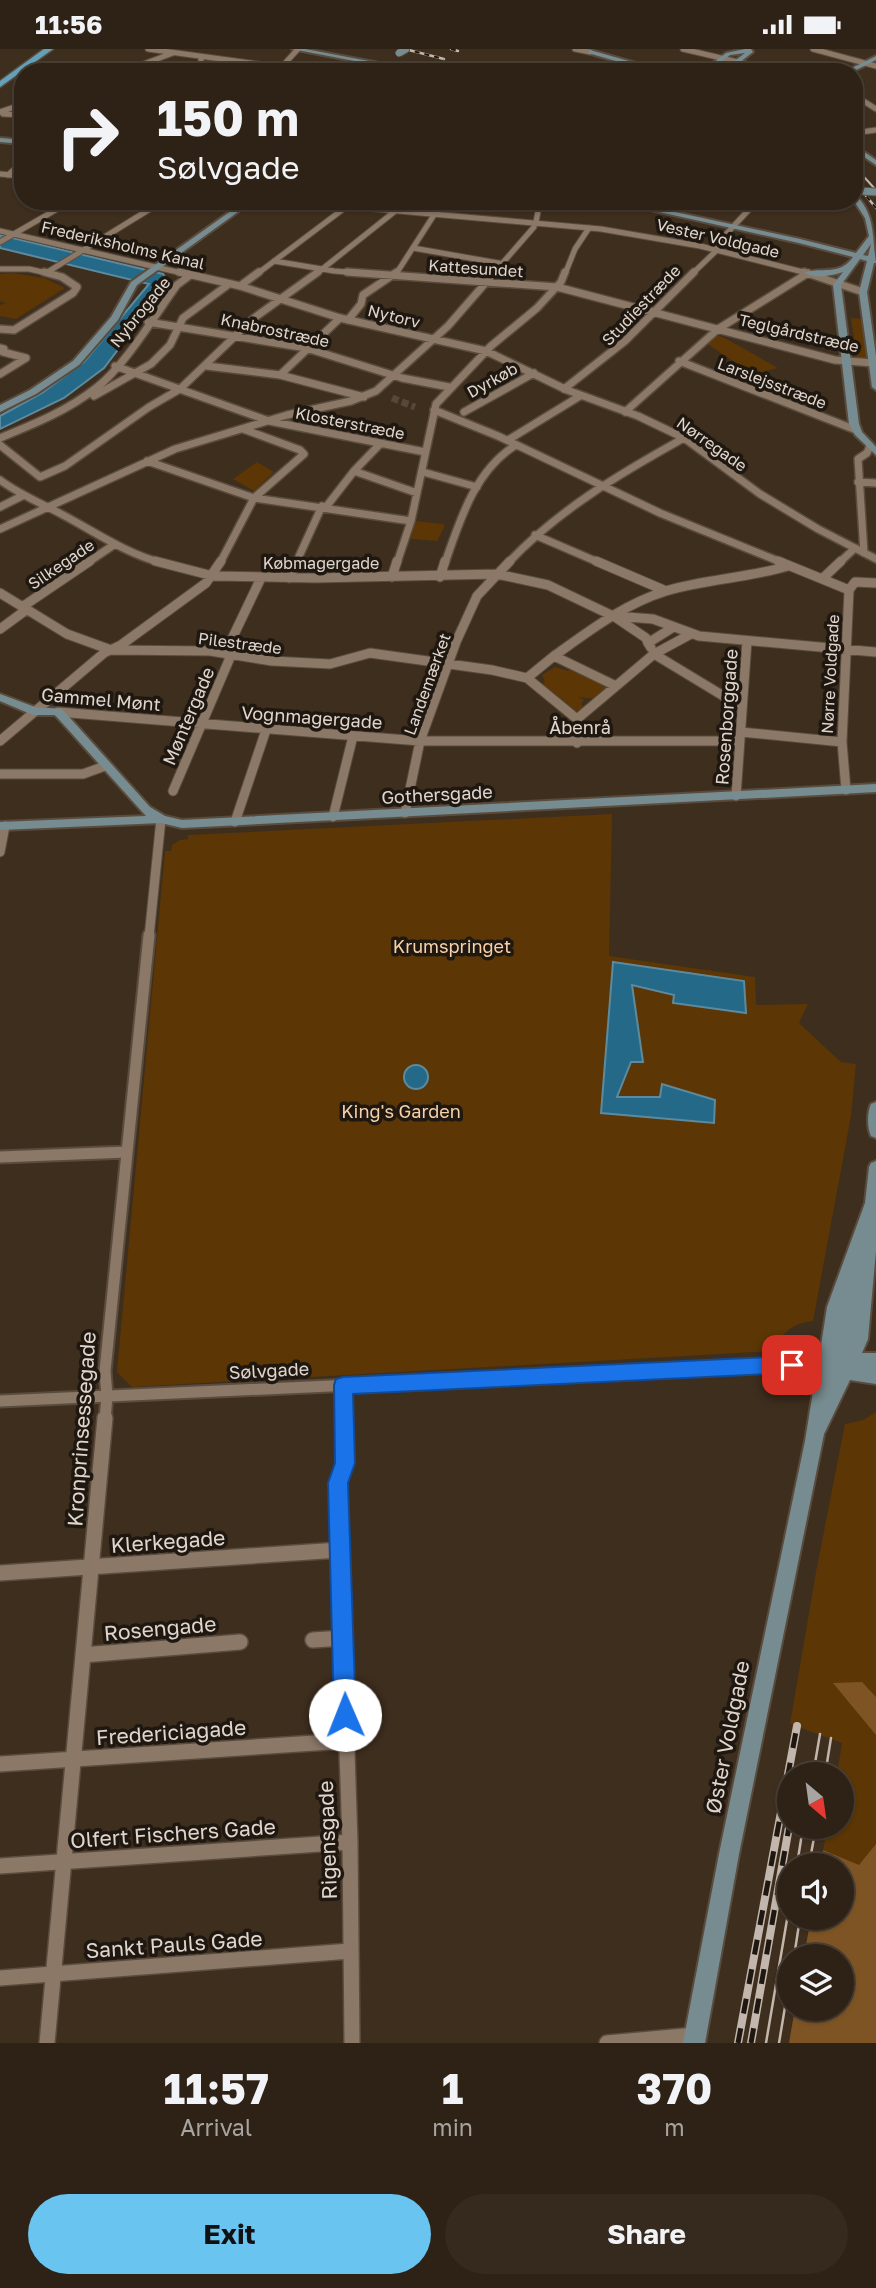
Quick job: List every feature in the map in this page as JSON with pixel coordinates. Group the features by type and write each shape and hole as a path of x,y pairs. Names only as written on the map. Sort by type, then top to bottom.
{"main road":[{"path":"22,63 41,49"},
{"path":"30,63 49,49"}],"street":[{"path":"148,49 237,63"},
{"path":"146,63 182,49"},
{"path":"285,49 366,63"},
{"path":"575,49 592,51 632,63"},
{"path":"683,49 750,63"},
{"path":"718,63 748,49"},
{"path":"734,63 757,49"},
{"path":"813,49 876,66"},
{"path":"386,63 402,51"},
{"path":"142,63 173,53"},
{"path":"201,57 202,63"},
{"path":"863,64 876,58"},
{"path":"721,63 724,59"},
{"path":"8,175 14,169"},
{"path":"0,174 14,175"},
{"path":"863,206 873,236 863,289 876,387"},
{"path":"0,242 55,210"},
{"path":"46,274 149,210"},
{"path":"0,409 39,389 82,358 115,318 129,290 138,281 237,210"},
{"path":"240,286 342,210"},
{"name":"Vester Voldgade","path":"375,210 589,228 717,250 808,273"},
{"path":"0,529 175,449 379,392 448,327 535,225 538,210"},
{"path":"675,210 868,257"},
{"name":"Studiestræde","path":"564,389 599,367 717,250 716,246 750,210"},
{"path":"0,445 40,477 65,466 140,413 180,389 254,318 321,270 394,212"},
{"path":"394,276 434,215"},
{"path":"392,577 411,521 434,410 449,387 557,287 565,277 575,249 589,228"},
{"name":"Frederiksholms Kanal","path":"0,231 153,270 240,286 281,300"},
{"path":"413,248 503,264"},
{"path":"625,412 718,329 808,273 830,274 868,257"},
{"path":"838,285 868,257"},
{"name":"Kattesundet","path":"274,261 321,270 557,287 655,311"},
{"path":"0,269 21,268 46,274 67,280 76,289 14,331 0,329"},
{"path":"808,273 838,285 863,289"},
{"path":"863,289 876,275"},
{"name":"Nybrogade","path":"76,403 104,381 177,285 189,276"},
{"name":"Nytorv","path":"348,320 361,304 363,295 394,276"},
{"path":"0,438 44,420 138,373 170,345 183,318 229,284"},
{"path":"838,285 856,430 873,449 858,459 864,553"},
{"name":"Nytorv","path":"281,300 348,320 486,351"},
{"name":"Teglgårdstræde","path":"655,311 847,362 873,363"},
{"path":"280,375 340,318"},
{"name":"Knabrostræde","path":"148,322 306,348 394,375 449,387"},
{"path":"0,348 4,349 3,352 26,358 0,374"},
{"name":"Nørregade","path":"486,351 564,389 684,438 760,495 876,559"},
{"path":"0,366 19,356"},
{"name":"Larslejsstræde","path":"679,361 786,405 856,430"},
{"name":"Klosterstræde","path":"115,366 269,421 425,452"},
{"path":"207,366 280,375 364,397"},
{"name":"Dyrkøb","path":"464,412 534,373"},
{"path":"508,440 580,396"},
{"path":"434,410 508,440 602,486 849,590"},
{"path":"0,741 104,653 213,576 254,498 304,454 243,429"},
{"name":"Landemærket","path":"405,813 420,741 448,663 477,596 536,535 622,472 684,438"},
{"path":"289,578 324,507 380,444"},
{"path":"440,577 450,545 477,487 497,457 516,445"},
{"path":"148,461 254,498 411,521"},
{"path":"354,471 417,493"},
{"path":"423,473 477,487"},
{"name":"Købmagergade","path":"0,480 22,496 160,564 213,576 261,578 440,577 500,571 548,585 646,638 648,643"},
{"path":"858,482 876,483"},
{"path":"0,507 22,496"},
{"path":"536,535 666,591"},
{"name":"Silkegade","path":"0,629 115,544"},
{"path":"822,579 855,548"},
{"path":"577,743 580,736 577,719 527,678 606,617 666,591 744,578 788,566"},
{"name":"Møntergade","path":"173,791 229,660 229,645 261,578"},
{"name":"Nørre Voldgade","path":"846,790 842,742 849,590 855,582 876,583"},
{"name":"Pilestræde","path":"0,593 67,634 111,650 229,652 290,663 330,664 370,653 448,663 527,678"},
{"path":"606,617 646,618 695,635 876,651"},
{"path":"672,628 648,643 654,654 730,700 742,704"},
{"path":"577,719 654,654 695,635"},
{"name":"Rosenborggade","path":"736,796 747,641"},
{"path":"554,656 616,686"},
{"name":"Gammel Mønt","path":"0,697 33,711 201,725"},
{"path":"58,712 146,810 161,820"},
{"name":"Vognmagergade","path":"201,725 420,741"},
{"path":"235,822 266,730"},
{"path":"333,817 353,736"},
{"name":"Åbenrå","path":"420,741 577,743 740,736 842,742"},
{"path":"0,774 83,774 105,766"},
{"name":"Gothersgade","path":"3,826 161,820 182,824 235,822 876,788"},
{"name":"Kronprinsessegade","path":"47,2043 107,1397 105,1371 161,820"},
{"path":"0,852 3,826"},
{"path":"876,1108 876,1132"},
{"path":"0,1157 127,1152"},
{"name":"Øster Voldgade","path":"838,1363 860,1339 870,1208 876,1167"},
{"name":"Øster Voldgade","path":"694,2039 814,1441 838,1363 835,1307 870,1208"},
{"path":"865,1285 876,1316"},
{"name":"Sølvgade","path":"0,1401 876,1361"},
{"name":"Sølvgade","path":"838,1363 876,1375"},
{"name":"Rigensgade","path":"343,1385 345,1463 338,1483 350,1842 352,2043"},
{"name":"Klerkegade","path":"0,1573 339,1550"},
{"path":"313,1640 343,1638"},
{"name":"Rosengade","path":"83,1655 240,1642"},
{"name":"Fredericiagade","path":"0,1764 345,1741"},
{"name":"Olfert Fischers Gade","path":"0,1866 350,1842"},
{"name":"Sankt Pauls Gade","path":"0,1978 350,1951"},
{"path":"607,2043 694,2039"}],"green space":[{"path":"0,274 44,278 65,288 16,319 0,316 0,305 6,303 0,301"},
{"path":"851,318 862,319 868,359 857,358"},
{"path":"717,335 778,368 752,374 706,343"},
{"path":"257,462 274,472 254,491 233,479"},
{"path":"415,521 445,526 437,541 411,539"},
{"path":"555,667 568,671 571,668 609,686 598,694 597,699 578,697 584,700 581,704 584,708 576,711 543,684 545,681 542,675"},
{"name":"King's Garden","path":"612,814 609,956 755,977 756,1005 808,1004 799,1023 841,1062 856,1064 851,1116 813,1321 789,1330 780,1339 775,1351 132,1387 117,1372 165,851 171,851 172,845 188,839 188,835"},
{"path":"876,1412 876,2043 789,2043 793,2021 854,2021 854,1944 806,1944 809,1930 854,1930 854,1853 823,1853 825,1839 854,1839 854,1762 839,1762 842,1743 790,1724 845,1424 863,1420"}],"shaded area":[{"path":"862,1682 876,1697 876,1735 833,1683"},
{"path":"876,1844 876,2043 789,2043 793,2021 854,2021 854,1944 806,1944 809,1930 854,1930 854,1863 859,1865"}],"water":[{"path":"0,235 163,274 169,282 104,368 64,398 0,429 0,416 42,393 84,362 149,284 0,248"},
{"path":"613,962 744,981 746,1013 673,1003 674,995 632,985 643,1062 631,1062 617,1097 660,1097 662,1084 715,1100 714,1123 601,1113"},
{"path":"416,1065 424,1069 428,1077 424,1085 416,1089 408,1085 404,1077 408,1069"}],"tunnel":[{"path":"392,398 415,407"}],"tram line":[{"path":"863,176 876,190"},
{"path":"815,1762 820,1734"},
{"path":"827,1762 831,1738"},
{"path":"799,1853 801,1839"},
{"path":"811,1853 814,1839"},
{"path":"766,2043 785,1930"},
{"path":"796,1944 798,1930"},
{"path":"779,2043 783,2021"}],"railway":[{"path":"405,49 444,59"},
{"path":"451,49 458,51"},
{"path":"863,192 876,208"},
{"path":"738,2043 797,1726"},
{"path":"751,2043 787,1839"}],"route":[{"path":"345,1715 338,1483 345,1463 343,1385 792,1365"}],"park label":[{"name":"Krumspringet","path":"452,946"}]}
